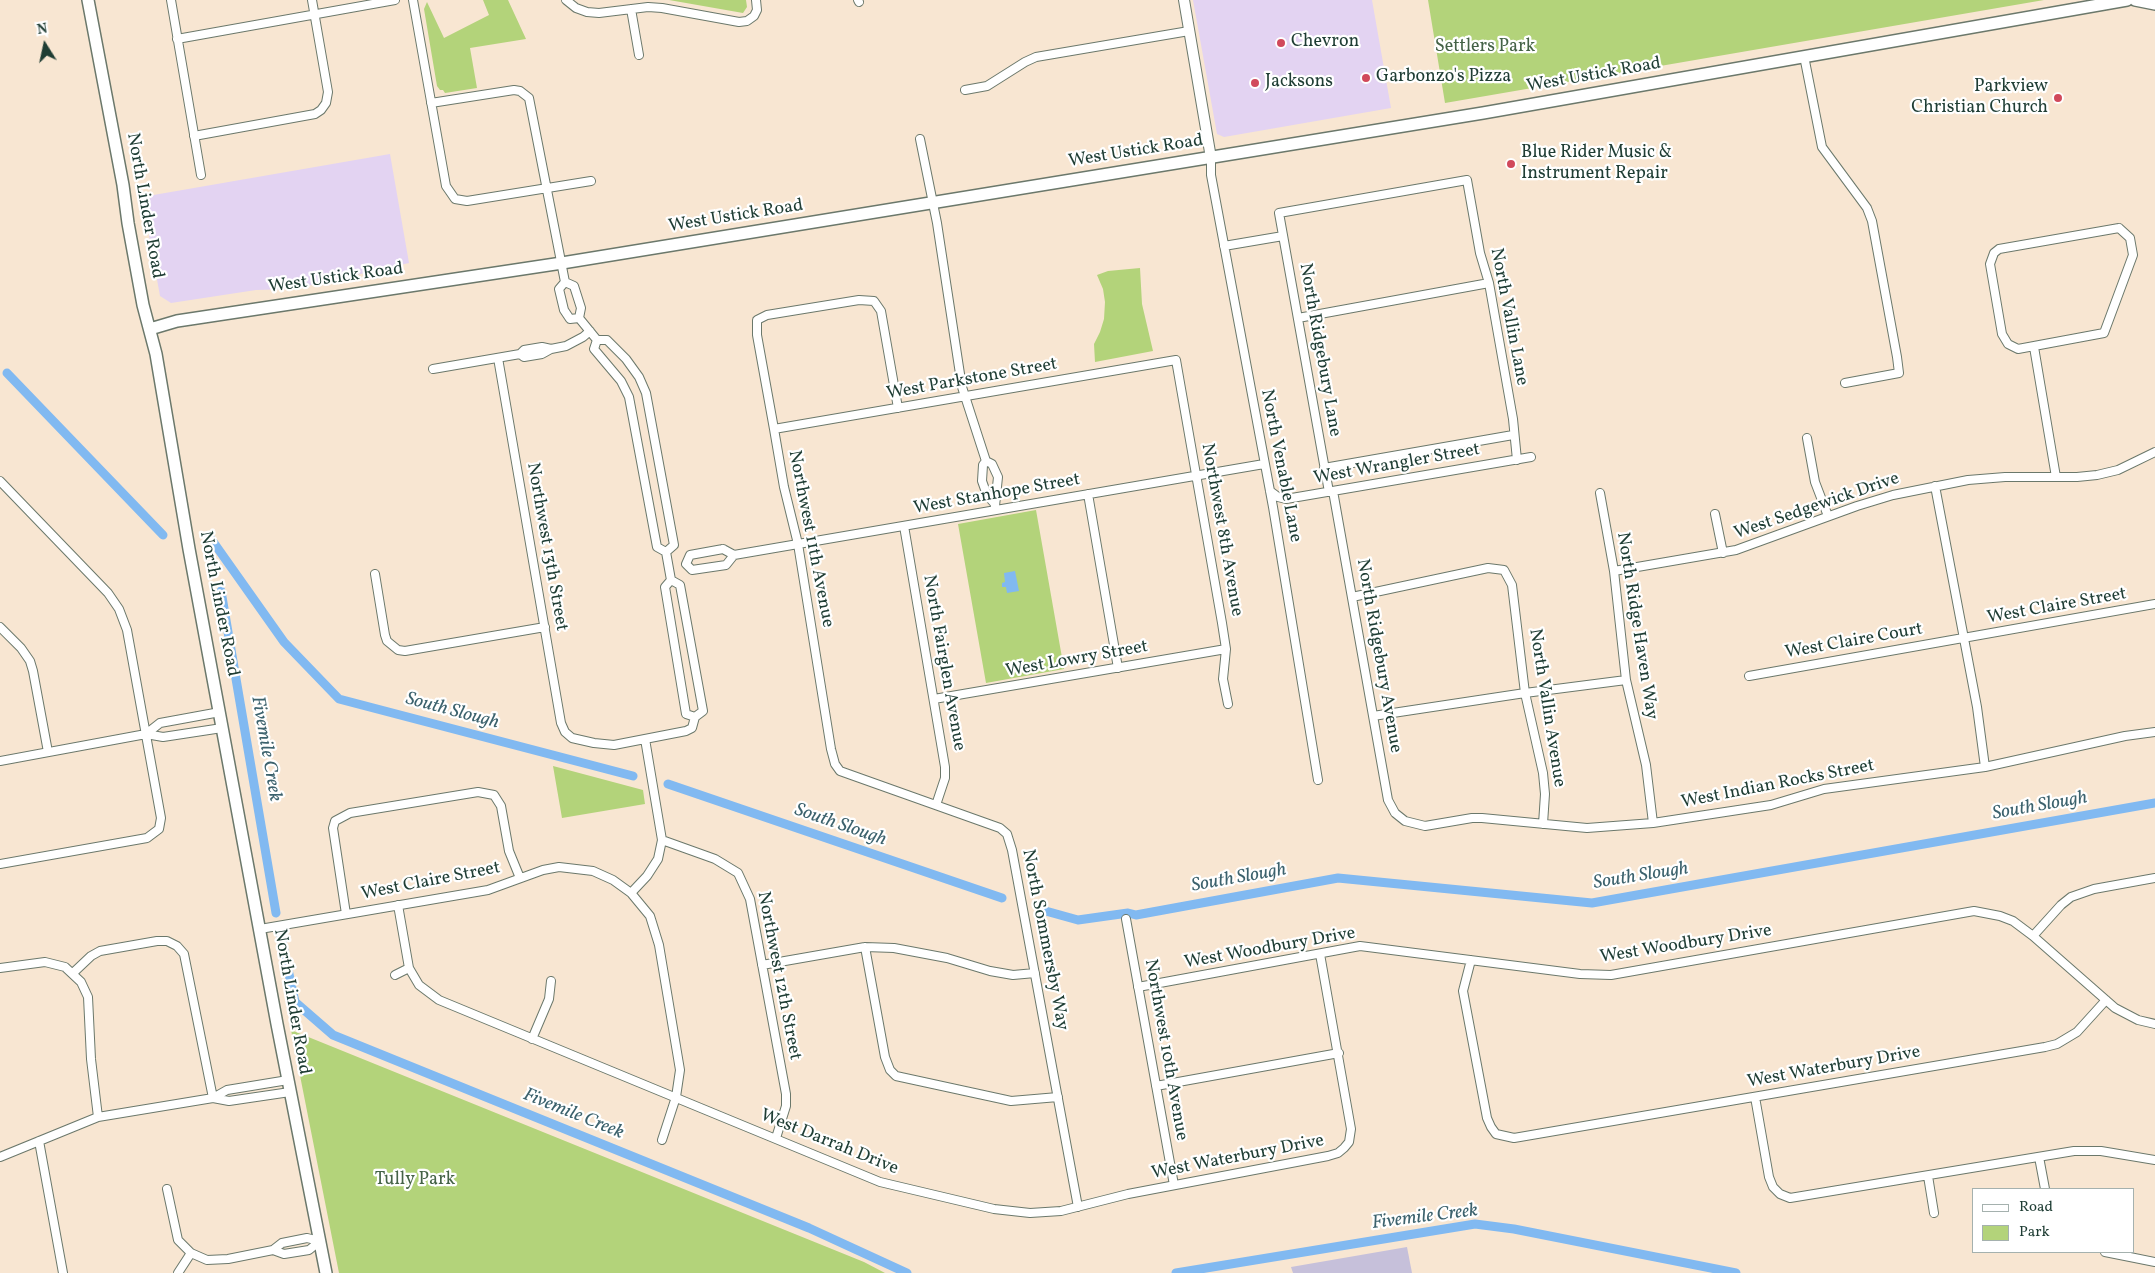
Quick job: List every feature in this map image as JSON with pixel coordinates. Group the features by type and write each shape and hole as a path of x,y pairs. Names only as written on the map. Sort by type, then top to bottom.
{"main road":[{"name":"North Linder Road","path":"88,0 123,185 128,224 143,304 156,354 178,489 290,1092 326,1273"},
{"name":"West Ustick Road","path":"150,329 187,320 562,263 1483,113 2127,0"},
{"path":"2135,0 2155,4"}],"street":[{"path":"171,0 200,175"},
{"path":"194,136 315,114 322,110 326,103 328,92 312,0"},
{"path":"177,39 395,0"},
{"path":"413,0 446,186 455,199 466,200 591,181"},
{"path":"566,0 576,8 599,13 662,8 739,22 747,21 754,16 757,10 756,0"},
{"path":"1184,0 1211,158"},
{"path":"631,9 639,55"},
{"path":"965,90 987,86 1036,58 1189,31"},
{"path":"1804,56 1822,147 1867,208 1872,221 1899,373 1845,383"},
{"path":"431,103 514,90 526,94 531,103 566,282"},
{"path":"920,139 937,223 965,397 986,461 992,464 998,477 995,507"},
{"name":"North Venable Lane","path":"1211,158 1211,175 1270,491 1318,780"},
{"name":"North Vallin Lane","path":"1279,213 1468,180 1480,253 1489,283 1513,419 1513,435 1517,460"},
{"name":"North Ridgebury Lane","path":"1279,213 1324,468 1331,491"},
{"path":"2119,228 2130,238 2133,255 2104,333 2034,347 2018,349 2008,344 2002,334 1990,264 1994,253 1999,249 2119,228"},
{"path":"1224,246 1283,236"},
{"path":"566,282 559,289 564,310 570,319 579,318"},
{"path":"566,282 574,286 581,308 579,318"},
{"path":"1298,318 1489,283"},
{"name":"Northwest 11th Avenue","path":"836,764 831,749 798,544 784,487 757,335 757,320 768,314 859,300 874,301 881,311 898,408"},
{"path":"579,318 597,340"},
{"path":"433,369 520,354 524,357 542,354 551,349 566,346 590,331"},
{"path":"597,340 594,349 621,381 629,397 657,547 666,552 671,580"},
{"path":"597,340 607,340 626,360 639,377 646,393 674,544 666,552"},
{"path":"2034,347 2056,477"},
{"name":"Northwest 13th Street","path":"498,358 561,723 565,732 572,738 594,743 614,744 645,739"},
{"name":"West Parkstone Street","path":"774,429 1176,360"},
{"name":"Northwest 8th Avenue","path":"1176,360 1226,649 1223,679 1228,704"},
{"path":"1324,468 1513,435"},
{"path":"1807,438 1815,482 1828,516"},
{"name":"West Sedgewick Drive","path":"1614,572 1746,548 1828,516 1884,497 1935,486 2005,477 2077,477 2108,473 2137,462 2155,452"},
{"name":"West Wrangler Street","path":"1270,491 1278,497 1286,499 1531,457"},
{"path":"986,461 983,465 982,481 987,495 995,507"},
{"name":"West Stanhope Street","path":"686,564 690,555 723,549 734,555 904,526 995,507 1088,494 1264,464"},
{"path":"0,481 108,593 119,610 127,630 161,818 159,830 147,838 0,864"},
{"path":"1935,486 1977,707 1985,767"},
{"name":"North Ridgebury Avenue","path":"1331,491 1388,800 1394,813 1405,821"},
{"name":"North Ridge Haven Way","path":"1600,493 1614,572 1626,680 1646,765 1653,823"},
{"path":"1088,494 1118,668"},
{"name":"West Sedgewick Drive","path":"1715,514 1723,553"},
{"name":"North Fairglen Avenue","path":"904,526 945,767 945,778 936,804"},
{"name":"West Stanhope Street","path":"686,564 692,570 726,565 734,555"},
{"name":"West Stanhope Street","path":"669,567 686,564"},
{"name":"North Vallin Avenue","path":"1352,597 1488,568 1504,570 1512,585 1525,692 1543,773 1545,794 1543,824"},
{"path":"375,574 385,635 392,647 405,651 545,627"},
{"path":"662,1140 676,1097 680,1070 659,945 650,916 631,893 647,876 658,859 662,840 645,739 686,731 692,728 695,717 703,711 680,585 671,580"},
{"path":"671,580 664,587 686,714 695,717"},
{"name":"West Claire Street","path":"1964,638 2155,604"},
{"path":"0,626 21,648 30,661 48,752"},
{"name":"West Claire Court","path":"1749,676 1964,638"},
{"name":"West Lowry Street","path":"934,699 1226,649"},
{"path":"1373,716 1525,692 1626,680"},
{"path":"146,734 160,723 220,712"},
{"path":"0,761 146,734 163,738 222,728"},
{"name":"West Indian Rocks Street","path":"1405,821 1425,826 1472,818 1587,828 1653,823 1771,805 1824,789 1985,767 2125,736 2155,732"},
{"name":"North Sommersby Way","path":"836,764 840,771 1000,828 1006,834 1012,850 1078,1208"},
{"path":"346,914 332,835 335,821 350,813 478,792 494,795 500,806 509,851 520,878"},
{"name":"Northwest 12th Street","path":"662,840 715,859 738,873 750,899 786,1094 786,1106 776,1138"},
{"name":"West Claire Street","path":"260,929 488,890 543,870 559,867 593,871 613,880 631,893"},
{"path":"2033,936 2056,909 2071,897 2094,889 2155,878"},
{"name":"West Darrah Drive","path":"398,906 409,968 419,985 439,1000 880,1182 940,1198 994,1209 1030,1213 1078,1208 1128,1194"},
{"name":"West Woodbury Drive","path":"1138,987 1360,946 1580,974 1611,975 1974,911 2000,916 2013,921 2033,936 2106,1000"},
{"name":"Northwest 10th Avenue","path":"1126,920 1174,1185"},
{"path":"74,973 91,956 100,951 157,941 168,942 177,946 184,954 213,1098"},
{"path":"865,947 884,1057 890,1070 896,1076 1012,1101 1058,1097"},
{"path":"762,965 865,947 894,948 947,958 990,971 1012,975 1035,973"},
{"path":"1156,1086 1339,1053 1320,954"},
{"name":"West Waterbury Drive","path":"1471,960 1462,991 1487,1118 1496,1134 1514,1138 2057,1044 2077,1032 2106,1000"},
{"path":"0,968 45,962 56,964 74,973 81,982 88,997 90,1059 98,1116"},
{"path":"395,976 409,968"},
{"path":"532,1039 549,998 552,981"},
{"path":"2106,1000 2126,1015 2155,1024"},
{"name":"West Waterbury Drive","path":"1128,1194 1338,1153 1349,1142 1351,1129 1339,1053"},
{"path":"213,1098 227,1090 288,1080"},
{"path":"0,1158 98,1116 213,1098 229,1101 290,1092"},
{"path":"1755,1097 1769,1177 1773,1187 1780,1194 1790,1198 2039,1157 2091,1151 2155,1160"},
{"path":"39,1141 63,1273"},
{"path":"2039,1157 2045,1188"},
{"path":"1928,1176 1934,1213"},
{"path":"167,1189 178,1240 191,1253 208,1260 221,1260 272,1250 282,1243 294,1240 308,1238 320,1241"},
{"path":"272,1250 284,1254 309,1250 320,1241"},
{"path":"178,1273 191,1253"},
{"path":"2110,1253 2155,1262"}],"shaded area":[{"path":"1193,0 1372,0 1391,108 1224,137 1217,134"},
{"path":"390,154 409,263 294,289 256,290 171,303 160,296 142,197"},
{"path":"1407,1247 1412,1273 1293,1273 1291,1267"}],"green space":[{"path":"483,0 508,0 526,39 470,48 477,88 445,93 437,86 424,9 427,2 444,38 489,15"},
{"path":"669,0 746,0 747,7 743,13"},
{"name":"Settlers Park","path":"1428,0 2044,0 1445,103"},
{"path":"1140,268 1142,304 1153,351 1095,362 1094,344 1104,319 1105,302 1103,289 1097,275 1108,271"},
{"path":"1036,510 1064,669 986,683 958,524"},
{"path":"553,766 643,790 645,804 562,818"},
{"name":"Tully Park","path":"291,1030 864,1262 885,1273 339,1273"}],"water":[{"path":"1015,571 1019,591 1007,593 1006,587 1002,587 1002,583 1005,582 1004,573"}],"waterway":[{"name":"Fivemile Creek","path":"7,373 163,535"},
{"name":"South Slough","path":"209,536 284,642 339,699 633,776"},
{"name":"Fivemile Creek","path":"221,591 276,913"},
{"name":"South Slough","path":"668,784 1002,898"},
{"name":"South Slough","path":"1042,910 1078,920 1128,913 1136,915 1338,878 1592,903 2155,803"},
{"name":"Fivemile Creek","path":"281,937 295,1002 333,1035 809,1228 907,1273"},
{"name":"Fivemile Creek","path":"1176,1273 1475,1224 1514,1229 1736,1273"}],"place":[{"name":"Chevron","path":"1281,43"},
{"name":"Garbonzo's Pizza","path":"1366,78"},
{"name":"Jacksons","path":"1255,83"},
{"name":"Parkview Christian Church","path":"2058,98"},
{"name":"Blue Rider Music & Instrument Repair","path":"1511,164"}]}
